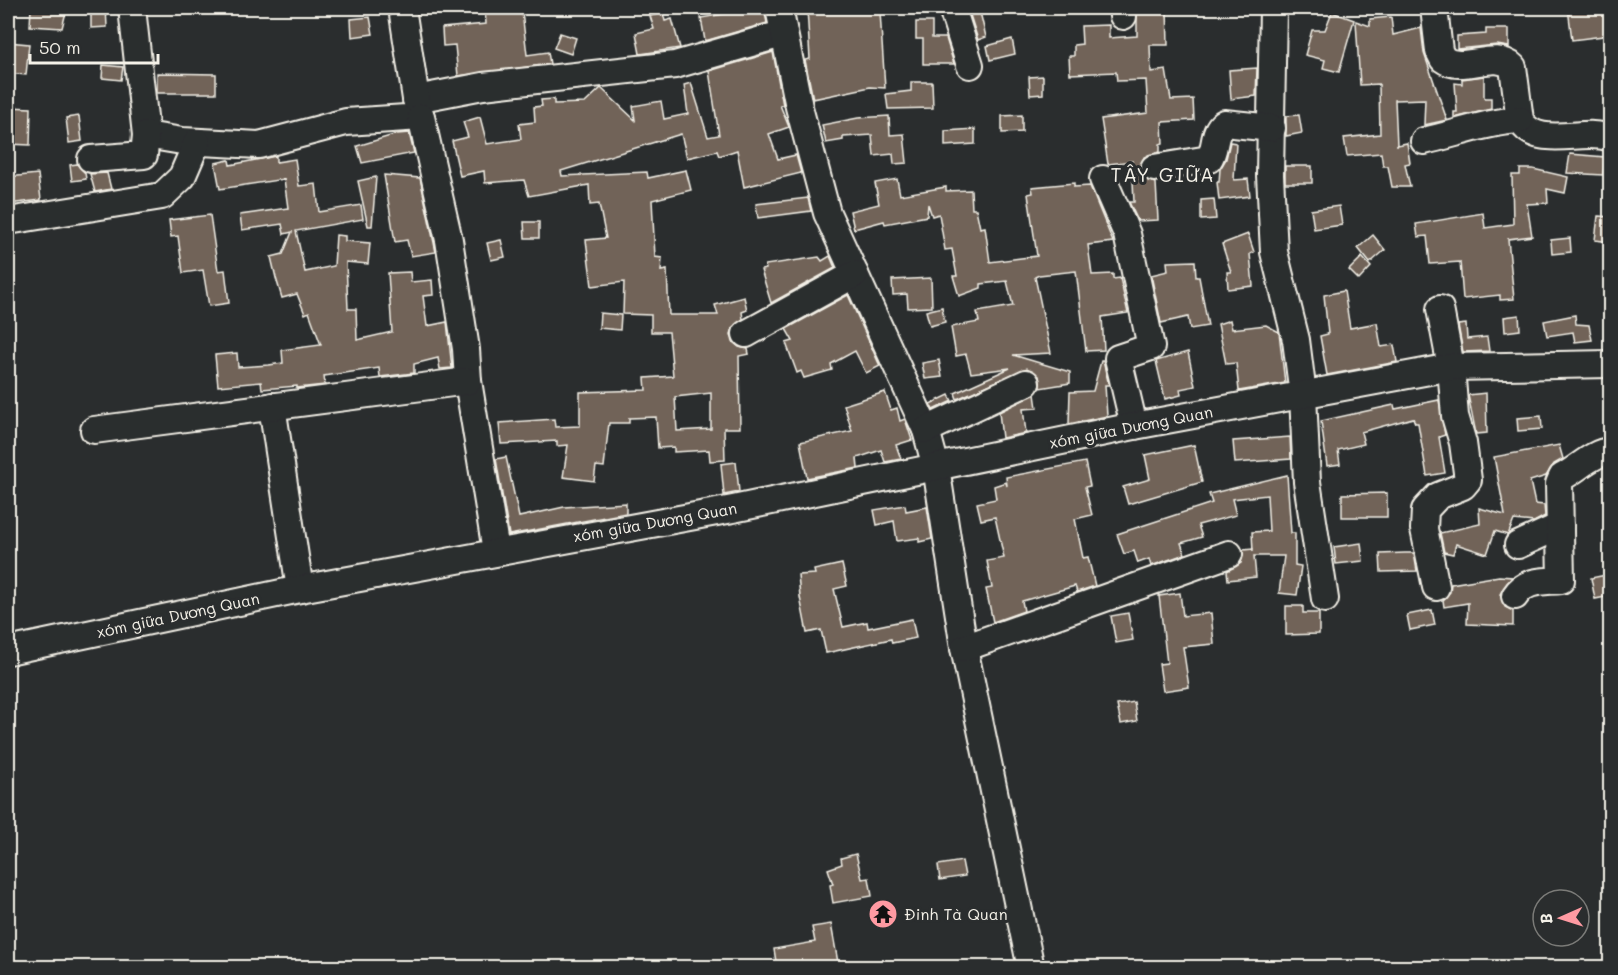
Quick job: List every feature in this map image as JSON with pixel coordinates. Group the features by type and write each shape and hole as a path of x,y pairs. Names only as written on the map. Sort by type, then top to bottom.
{"street":[{"path":"91,159 144,155 146,135 132,8"},
{"path":"402,8 418,108 449,240 466,349 468,381 496,551"},
{"path":"779,8 782,34 827,213 926,430 936,467 964,648 1031,968"},
{"path":"952,8 970,65"},
{"path":"1273,8 1270,175 1274,252 1296,340 1303,395 1307,482 1325,599"},
{"path":"1434,8 1439,51 1443,59 1459,64 1503,60 1513,67 1520,120 1524,127 1538,135 1595,135 1611,138"},
{"path":"146,135 197,142 259,145 346,122 418,108 483,86 675,65 782,34"},
{"path":"1424,141 1469,131 1499,121 1520,120"},
{"path":"1154,168 1209,159 1218,129 1224,123 1272,128"},
{"path":"8,221 162,196 182,177 197,142"},
{"path":"1102,179 1126,234 1151,347 1118,358 1134,426"},
{"path":"746,334 855,274"},
{"path":"1436,587 1424,529 1425,510 1438,496 1463,486 1468,480 1463,443 1455,416 1451,367 1440,309"},
{"name":"xóm giữa Dương Quan","path":"8,651 300,589 733,508 1134,426 1451,367 1611,364"},
{"path":"94,430 468,381"},
{"path":"926,430 1026,383"},
{"path":"272,406 300,589"},
{"path":"1515,596 1521,587 1529,583 1561,580 1559,484 1562,477 1582,467 1597,453 1611,451"},
{"path":"1518,545 1560,526"},
{"path":"964,648 1229,554"}],"building":[{"path":"31,8 67,8 62,28 30,26"},
{"path":"91,8 106,8 107,27 91,28"},
{"path":"485,8 509,8 509,12 522,12 527,55 548,52 550,64 458,76 455,45 443,46 442,28 486,24"},
{"path":"734,8 764,8 767,23 705,41 701,18 735,12"},
{"path":"807,8 845,8 845,12 880,12 885,88 870,87 813,99 805,60 810,59"},
{"path":"1137,8 1167,8 1168,45 1150,45 1151,72 1166,70 1171,100 1193,99 1194,120 1162,122 1163,143 1160,144 1160,152 1144,157 1139,170 1143,178 1156,183 1158,220 1138,221 1129,202 1134,202 1132,161 1108,164 1101,119 1148,113 1146,80 1117,81 1116,72 1070,74 1069,56 1074,56 1074,45 1082,44 1081,26 1109,25 1109,38 1137,36"},
{"path":"1568,8 1611,8 1611,35 1572,40"},
{"path":"980,12 986,37 978,40 970,15"},
{"path":"1332,12 1354,20 1339,72 1323,68 1325,60 1305,55 1312,30 1325,30"},
{"path":"663,13 665,21 672,19 680,48 640,54 636,33 654,29 650,16"},
{"path":"370,17 373,34 352,37 351,19"},
{"path":"1391,17 1393,35 1421,28 1424,53 1447,120 1424,125 1425,99 1395,100 1397,145 1407,143 1410,163 1405,164 1410,187 1392,187 1388,166 1383,166 1381,153 1347,156 1344,138 1380,134 1379,84 1360,85 1356,21 1370,26 1370,19"},
{"path":"916,22 932,22 932,38 946,38 954,64 923,64 923,39 916,39"},
{"path":"1486,29 1509,29 1509,47 1497,45 1457,49 1457,36 1486,34"},
{"path":"560,33 576,38 571,54 554,48"},
{"path":"1012,39 1015,54 990,60 987,46"},
{"path":"8,42 29,44 26,75 8,73"},
{"path":"773,52 783,105 780,105 789,127 769,134 778,159 796,155 801,173 744,187 737,150 719,156 717,151 687,158 681,134 561,171 562,176 647,172 648,178 686,170 691,190 652,200 655,257 662,258 661,271 667,270 669,315 718,315 715,305 744,297 747,310 742,312 743,319 734,326 731,334 733,342 739,347 748,349 749,354 739,356 740,428 724,428 725,460 710,461 709,450 674,452 674,447 658,448 656,417 629,418 629,423 609,423 604,467 596,466 594,481 563,477 568,445 557,446 557,441 501,444 499,423 554,419 555,427 580,426 580,392 646,390 645,378 673,376 669,332 651,332 651,315 623,314 624,282 592,286 586,240 606,238 599,204 590,205 589,185 529,196 524,180 485,183 484,171 460,176 452,141 468,137 463,122 480,117 487,144 521,139 519,124 535,122 534,107 542,106 541,100 554,99 554,104 585,103 601,88 635,120 633,106 661,101 664,119 688,114 684,85 691,83 708,137 719,135 709,71","holes":["711,393 711,429 677,431 675,397"]},
{"path":"103,65 123,67 121,80 102,78"},
{"path":"1257,68 1256,96 1231,99 1229,70"},
{"path":"157,73 216,74 216,93 157,93"},
{"path":"1043,76 1043,94 1030,95 1029,77"},
{"path":"1484,76 1484,98 1491,98 1491,109 1454,118 1454,112 1457,112 1455,83 1462,84 1462,79"},
{"path":"911,82 932,82 933,108 888,109 886,94 911,91"},
{"path":"8,107 31,108 30,145 8,144"},
{"path":"1022,115 1022,132 1002,133 1002,116"},
{"path":"1299,115 1302,133 1286,136 1286,116"},
{"path":"79,116 82,141 69,143 66,118"},
{"path":"889,116 890,135 904,134 907,163 894,164 893,154 874,156 872,135 843,137 843,140 826,143 822,125 858,118"},
{"path":"975,129 975,144 945,146 945,131"},
{"path":"409,133 414,153 362,163 357,146 397,134"},
{"path":"1230,142 1236,143 1234,180 1248,179 1250,196 1219,200 1217,182 1219,182 1220,169 1226,159"},
{"path":"1570,154 1605,157 1603,175 1567,173"},
{"path":"276,156 276,162 295,159 299,186 316,184 319,212 361,205 363,219 296,231 305,272 334,266 336,235 345,236 345,241 370,243 368,264 346,262 348,309 356,309 357,340 392,332 388,273 410,272 411,282 432,280 433,295 423,296 427,326 447,322 452,368 440,369 438,358 414,364 414,373 380,377 379,368 324,376 325,385 262,389 261,382 218,386 215,355 237,353 238,367 269,365 283,363 282,350 321,345 309,312 305,314 297,294 282,298 276,278 271,257 283,254 292,232 284,234 282,224 242,230 240,215 288,208 284,179 220,189 215,163 229,160 230,165"},
{"path":"77,164 85,173 86,179 72,181 70,165"},
{"path":"1285,166 1312,166 1312,183 1285,183"},
{"path":"1520,169 1533,169 1568,177 1565,193 1547,189 1548,203 1527,204 1532,236 1508,239 1514,299 1500,300 1500,295 1463,299 1460,262 1430,264 1427,236 1418,237 1416,224 1483,213 1485,228 1513,224 1512,175 1520,175"},
{"path":"107,173 111,189 95,192 90,174"},
{"path":"38,174 41,200 8,204 8,177"},
{"path":"384,175 420,178 436,252 411,256 407,240 395,242"},
{"path":"376,177 372,226 368,226 358,181"},
{"path":"897,179 900,195 946,187 946,191 971,190 972,209 976,209 980,228 985,227 990,262 1037,256 1028,194 1033,193 1032,187 1074,183 1074,187 1090,186 1113,242 1088,245 1092,275 1113,274 1113,279 1120,278 1128,313 1102,317 1104,350 1086,351 1076,271 1039,275 1035,277 1051,353 1013,355 1070,372 1070,383 1040,388 1039,376 1027,368 957,399 955,393 1010,368 971,373 966,354 956,356 951,327 979,322 977,312 1013,306 1007,281 981,284 981,288 959,296 953,276 957,276 952,249 945,250 939,214 932,216 928,204 927,216 885,224 884,221 854,229 850,211 879,204 875,183"},
{"path":"808,198 811,211 758,218 756,204"},
{"path":"1214,199 1216,219 1201,220 1201,200"},
{"path":"1339,206 1342,225 1314,229 1311,210"},
{"path":"210,215 218,271 225,270 229,303 209,306 203,270 183,273 178,236 171,237 169,220"},
{"path":"1598,216 1611,217 1611,242 1595,240"},
{"path":"524,222 539,222 539,238 525,238"},
{"path":"1248,234 1254,252 1250,254 1253,286 1228,289 1227,272 1231,272 1222,244"},
{"path":"1373,235 1385,250 1370,263 1358,248"},
{"path":"1570,238 1571,252 1552,254 1551,240"},
{"path":"501,240 505,257 491,260 487,243"},
{"path":"830,256 835,268 771,303 761,270 766,269 765,265 819,257 822,261"},
{"path":"1362,257 1371,267 1359,280 1349,270"},
{"path":"1195,261 1196,277 1199,277 1208,326 1190,329 1188,317 1161,323 1151,275 1168,271 1167,262"},
{"path":"931,278 932,307 908,308 907,294 893,295 892,280"},
{"path":"1344,291 1350,328 1377,323 1381,347 1394,345 1397,362 1327,375 1320,336 1328,334 1324,295"},
{"path":"848,295 880,366 866,373 855,351 831,364 832,370 804,378 801,371 797,373 786,343 793,341 786,329"},
{"path":"942,307 945,322 930,326 926,311"},
{"path":"600,313 621,315 620,330 599,328"},
{"path":"1519,315 1520,330 1505,332 1504,317"},
{"path":"1575,315 1576,324 1589,325 1592,340 1575,342 1573,332 1547,336 1544,321"},
{"path":"1230,320 1232,329 1266,325 1279,332 1285,383 1239,391 1236,363 1226,364 1218,324"},
{"path":"1466,324 1467,339 1487,337 1489,351 1463,352 1458,325"},
{"path":"1188,352 1195,386 1180,389 1181,395 1165,399 1156,361"},
{"path":"939,360 942,377 925,379 922,363"},
{"path":"1101,361 1103,361 1109,385 1105,385 1107,416 1069,424 1070,392 1093,391"},
{"path":"885,392 891,410 897,408 900,421 905,419 912,440 896,445 901,459 885,462 881,450 857,458 858,468 807,478 800,442 852,431 844,405"},
{"path":"1486,393 1487,433 1476,434 1468,395"},
{"path":"1035,394 1037,408 1023,409 1026,433 1002,438 999,412"},
{"path":"949,395 952,401 933,410 930,404"},
{"path":"1439,400 1445,435 1439,437 1445,473 1427,476 1418,423 1415,423 1413,418 1361,432 1364,444 1338,450 1340,464 1327,466 1321,421 1394,405 1395,409"},
{"path":"1541,416 1542,429 1518,431 1517,418"},
{"path":"1290,437 1291,459 1235,463 1233,441"},
{"path":"1194,445 1202,482 1128,504 1123,487 1150,479 1145,455"},
{"path":"1559,445 1563,459 1554,464 1546,476 1530,481 1535,504 1544,505 1545,516 1534,522 1514,520 1508,535 1495,531 1487,554 1456,544 1453,554 1444,552 1440,533 1480,524 1479,508 1505,515 1494,457"},
{"path":"506,457 519,517 564,507 626,503 626,513 509,535 496,459"},
{"path":"736,462 739,492 724,495 721,464"},
{"path":"1085,462 1090,486 1085,487 1092,515 1075,519 1083,558 1088,557 1095,586 1077,592 1075,586 1022,601 1024,611 993,622 986,589 992,588 987,561 1004,558 995,517 981,520 977,503 996,499 994,486 1006,482 1007,486 1006,477"},
{"path":"1287,475 1291,533 1295,533 1295,565 1301,566 1297,595 1279,593 1284,556 1254,556 1256,577 1228,580 1227,571 1241,563 1243,550 1253,549 1252,532 1269,531 1267,495 1232,499 1236,515 1198,525 1202,537 1181,543 1185,554 1151,566 1149,559 1138,563 1134,551 1124,554 1117,534 1212,503 1209,494"},
{"path":"1387,493 1387,517 1342,517 1342,494"},
{"path":"905,505 906,511 927,507 932,539 919,542 919,538 897,541 894,521 877,525 874,510"},
{"path":"1361,543 1363,561 1336,564 1334,547"},
{"path":"1414,553 1417,571 1381,572 1380,554"},
{"path":"842,564 847,586 834,589 843,627 867,622 868,628 912,619 916,638 892,643 891,639 826,653 821,630 807,633 798,575 815,574 814,570"},
{"path":"1611,574 1611,596 1595,599 1591,578"},
{"path":"1499,576 1512,577 1500,594 1505,607 1513,611 1513,626 1467,624 1468,603 1444,607 1443,600 1450,592 1451,584"},
{"path":"1180,593 1183,616 1211,613 1214,644 1183,647 1189,687 1163,691 1159,664 1167,663 1159,596"},
{"path":"1286,606 1303,606 1303,613 1319,613 1319,634 1286,635"},
{"path":"1432,610 1435,625 1410,630 1407,615"},
{"path":"1128,613 1133,640 1116,643 1111,616"},
{"path":"1134,702 1137,721 1121,724 1117,705"},
{"path":"856,854 862,879 869,878 872,896 833,903 830,885 833,884 828,869 842,864 841,858"},
{"path":"962,861 965,876 940,880 938,865"},
{"path":"831,924 839,968 777,968 774,949 815,942 812,927"}],"place":[{"name":"Đinh Tà Quan","path":"883,914"}],"district":[{"name":"TÂY GIỮA","path":"1163,175"}]}
